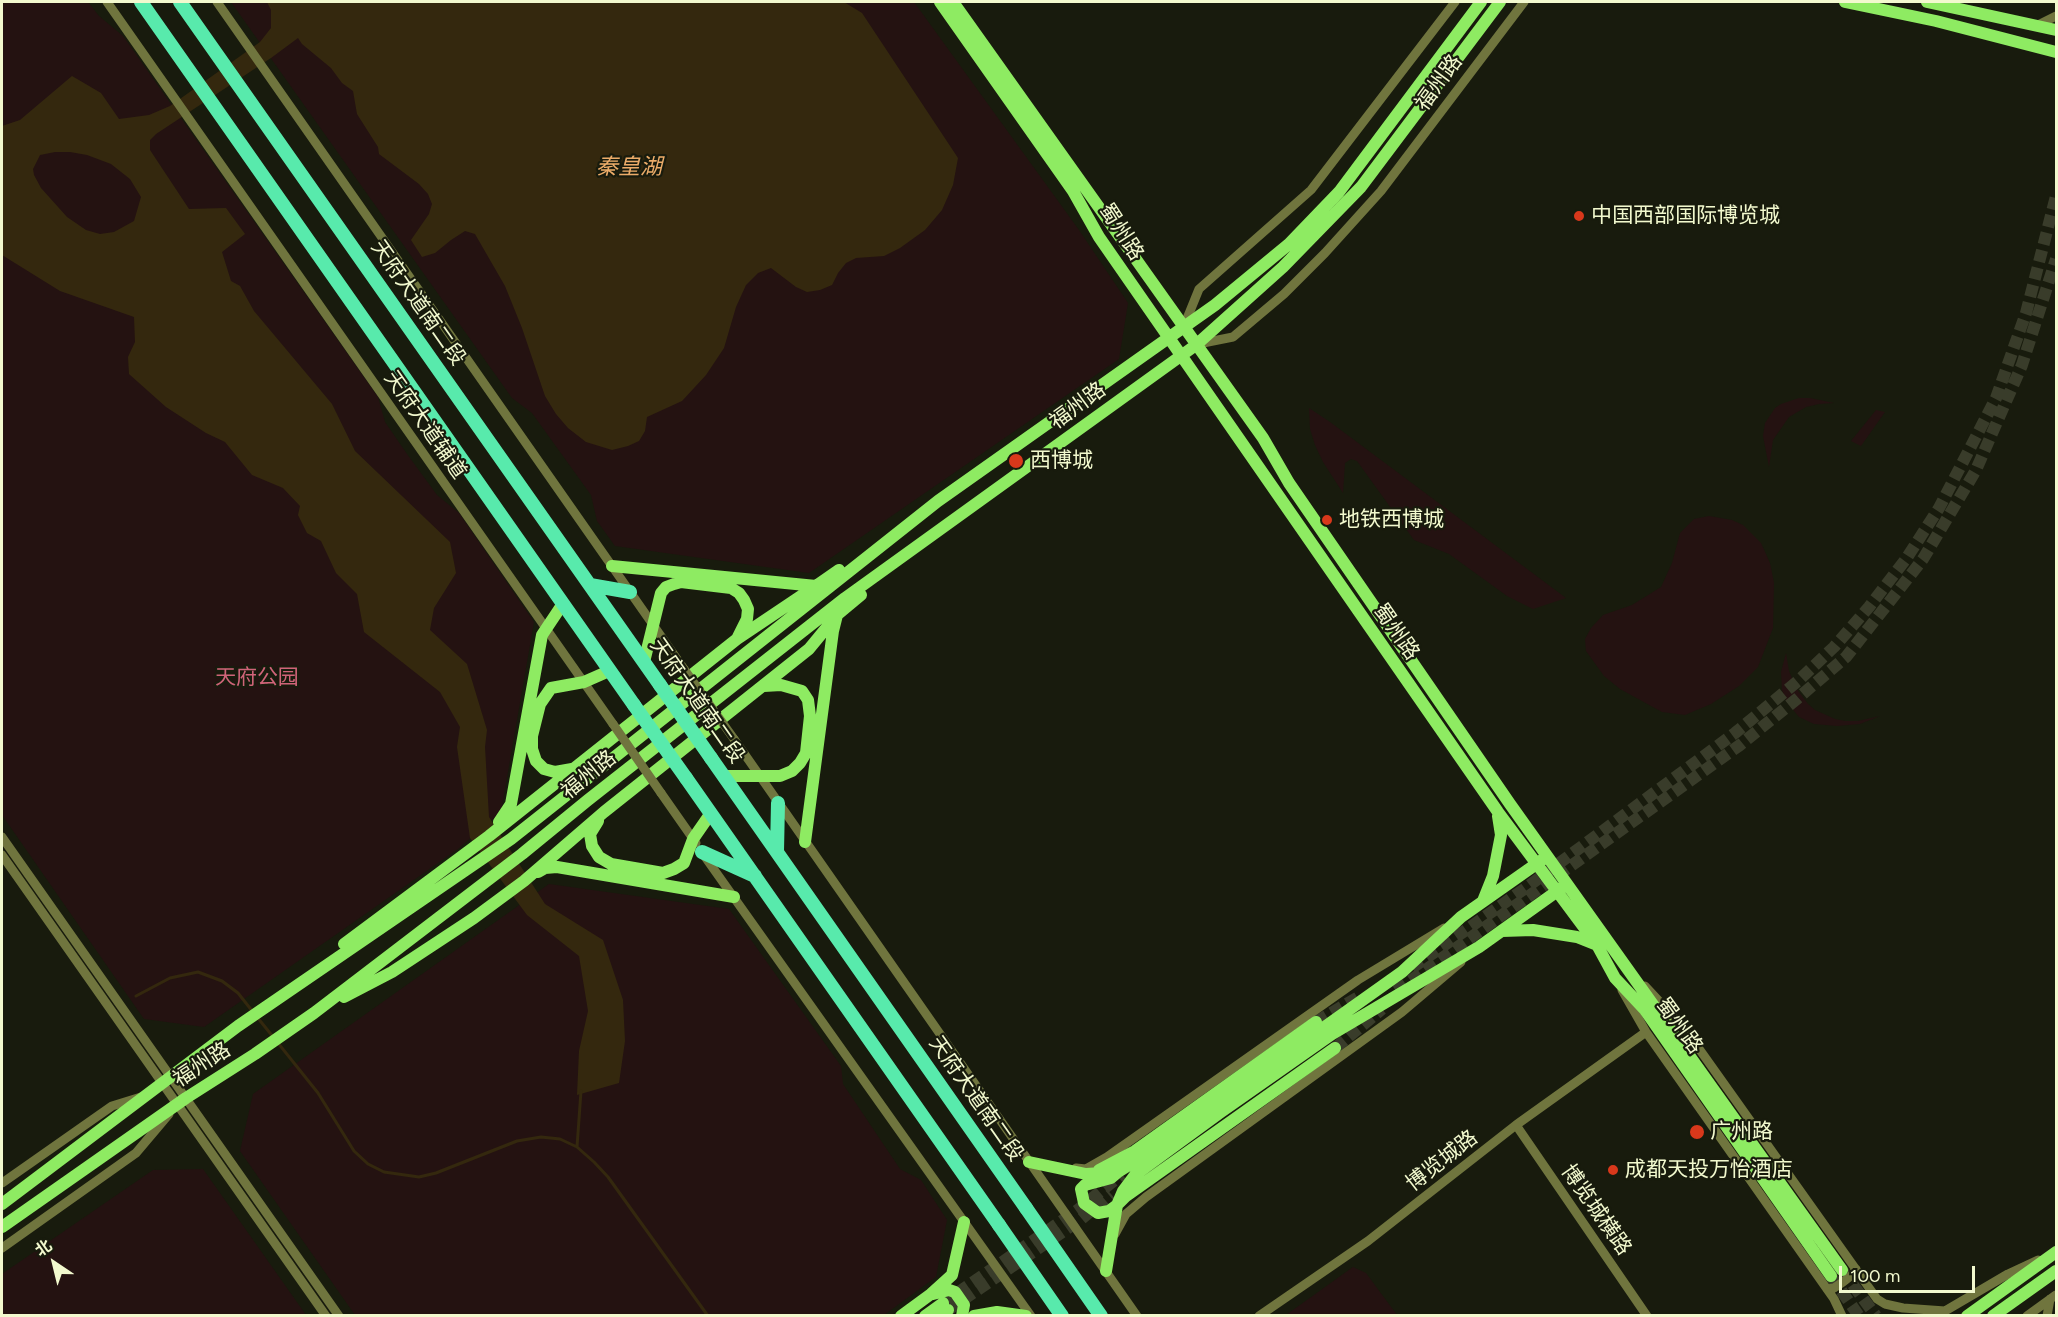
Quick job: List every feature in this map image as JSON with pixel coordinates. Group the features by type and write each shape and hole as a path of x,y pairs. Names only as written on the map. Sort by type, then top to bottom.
{"highway":[{"path":"141,2 562,605 756,876 1062,1316"},
{"name":"天府大道南二段","path":"180,2 1101,1316"},
{"path":"590,585 630,592"},
{"path":"777,851 778,802"},
{"path":"702,852 756,876"}],"main road":[{"name":"蜀州路","path":"940,2 1073,191 1099,237 1498,812 1536,863 1563,887 1626,966 1837,1273 1645,1010 1615,978 1563,887 1547,856 1289,483 1263,438 953,2"},
{"name":"福州路","path":"2,1204 238,1026 511,839 938,501 1215,305 1288,244 1339,192 1481,2"},
{"name":"福州路","path":"2,1227 181,1101 314,1013 522,854 844,598 1196,345 1283,267 1361,187 1500,2"},
{"path":"1845,2 1936,21 2056,52"},
{"path":"1927,2 2056,30"},
{"path":"295,986 363,928 489,836 737,639 938,501"},
{"path":"314,1013 393,972 474,918 524,881 604,812 809,649 837,615 941,529"},
{"path":"612,566 816,586"},
{"path":"644,662 661,593 666,587 681,582 730,588 739,593 748,609 747,619 737,639"},
{"path":"489,836 511,804 542,634 562,605"},
{"path":"805,842 837,615"},
{"path":"576,768 555,772 544,770 536,760 532,749 532,736 540,704 551,688 584,682 609,671"},
{"path":"724,776 780,776 792,771 806,753 810,716 808,700 802,691 781,685 764,686"},
{"path":"604,812 590,834 592,846 599,856 611,864 663,873 674,870 684,863 693,839 711,813"},
{"path":"1482,903 1493,876 1501,835 1498,812"},
{"path":"1335,1048 1126,1196 1117,1205 1104,1213 1098,1213 1084,1203 1081,1189 1085,1185 1112,1178 1402,972 1461,917 1547,856"},
{"path":"524,881 545,868 557,867 734,897"},
{"path":"1106,1271 1117,1205 1123,1191 1135,1175 1332,1034 1479,947 1563,887"},
{"path":"1501,931 1533,930 1577,937 1597,945"},
{"path":"1086,1174 1135,1151 1316,1022"},
{"path":"1029,1162 1086,1174 1118,1172"},
{"path":"901,1316 952,1275 964,1222"},
{"path":"1967,1316 2056,1252"},
{"path":"1993,1316 2056,1271"},
{"path":"931,1294 949,1290 955,1292 964,1305 962,1316"},
{"path":"925,1316 944,1309"},
{"path":"974,1316 997,1312 1028,1316"}],"street":[{"name":"天府大道辅道","path":"107,2 1028,1316"},
{"path":"217,2 1137,1316"},
{"name":"福州路","path":"1184,327 1198,289 1311,190 1455,2"},
{"name":"福州路","path":"1196,345 1233,338 1284,294 1325,253 1381,191 1524,2"},
{"path":"2037,25 2056,16"},
{"path":"2,837 106,987 172,1077 181,1101 326,1316"},
{"path":"12,851 2,857 99,995 181,1101 339,1316"},
{"path":"1062,1168 1086,1168 1107,1157 1358,980 1461,917"},
{"path":"1112,1238 1126,1214 1146,1197 1402,1012 1479,947"},
{"path":"1626,966 1685,1029 1877,1299 1885,1304 1903,1308 1941,1313 2008,1274 2056,1252"},
{"path":"1615,978 1646,1032 1827,1289 1842,1316"},
{"name":"博览城路","path":"1259,1316 1368,1241 1516,1125 1646,1032"},
{"path":"2,1183 112,1106 149,1095"},
{"path":"2,1248 136,1153 181,1101"},
{"name":"博览城横路","path":"1516,1125 1647,1316"},
{"path":"1827,1289 1834,1288 1843,1282 1856,1269"},
{"path":"2027,1316 2053,1297"},
{"path":"2047,1316 2053,1297"}],"green space":[{"name":"天府公园","path":"2,2 88,2 99,16 123,36 378,397 385,422 407,454 437,495 459,513 534,622 501,812 458,849 204,1027 144,1019 2,815"},
{"path":"231,2 914,2 1079,230 1128,303 1119,359 809,573 615,546 597,521 591,495 532,413 512,398"},
{"path":"1799,398 1834,403 1806,407 1789,417 1773,440 1769,467 1763,436 1765,423 1775,408"},
{"path":"1309,408 1566,598 1533,609 1507,596 1449,554 1414,540 1357,461 1351,459 1345,463 1343,493 1315,445 1310,429"},
{"path":"1876,410 1885,412 1861,446 1851,441"},
{"path":"1709,516 1732,520 1743,525 1761,543 1770,563 1774,583 1773,628 1758,667 1739,686 1711,704 1685,715 1662,712 1620,689 1604,676 1586,651 1585,639 1603,615 1632,605 1661,587 1672,563 1680,533 1694,519"},
{"path":"1786,653 1789,671 1796,688 1815,710 1845,721 1858,721 1880,716 1860,724 1837,726 1814,724 1799,717 1786,701 1782,690 1781,672"},
{"path":"549,884 729,909 841,1066 843,1084 900,1169 921,1180 947,1220 936,1277 884,1315 355,1315 240,1151 253,1094"},
{"path":"203,1169 306,1315 2,1315 2,1274 153,1170"},
{"path":"1353,1267 1366,1273 1397,1315 1286,1315"}],"water":[{"name":"秦皇湖","path":"267,2 844,2 862,13 958,158 953,185 942,210 925,230 900,248 884,256 856,258 846,263 832,285 820,290 807,292 796,287 771,268 758,273 746,285 736,307 724,348 706,375 682,401 647,417 645,431 639,441 612,450 586,442 568,428 556,414 545,396 505,286 475,234 465,231 435,253 422,257 411,240 429,214 432,204 428,194 419,184 379,154 378,147 357,114 353,91 342,83 331,68 298,38 150,140 150,150 189,209 226,208 245,234 222,252 231,281 240,286 254,311 332,404 355,451 450,542 456,573 434,608 430,630 467,664 487,730 485,747 489,817 545,904 603,940 623,1000 625,1041 619,1083 577,1095 579,1051 588,1011 579,956 527,915 470,838 457,747 460,727 440,692 364,632 357,594 336,573 321,541 307,533 298,515 300,506 283,488 252,475 225,442 206,433 166,407 129,374 128,357 135,342 134,317 60,291 2,255 2,126 20,120 72,76 101,93 119,119 149,115 170,106 260,42 271,28 271,10","holes":["70,152 87,155 111,164 130,179 141,197 134,221 114,232 100,234 86,230 67,217 41,188 33,169 40,155"]}],"waterway":[{"path":"136,996 170,978 198,972 222,981 238,993 253,1012"},
{"path":"257,1017 274,1038"},
{"path":"278,1043 318,1093 354,1151 368,1164 384,1172 419,1177 436,1173 517,1141 541,1137 560,1139 577,1147 608,1177 708,1316"},
{"path":"577,1147 581,1091"}],"tunnel":[{"path":"1412,968 1527,887 1735,733 1798,681 1834,647 1869,607 1906,559 1939,508 1996,398 2026,313 2056,196"},
{"path":"1396,991 1740,745 1846,657 1923,559 1976,470 2022,365 2056,259"},
{"path":"1316,1022 1360,996"},
{"path":"1335,1048 1382,1009"},
{"path":"943,1303 1079,1209 1122,1174"},
{"path":"948,1310 1080,1220 1111,1194"},
{"path":"1842,1270 1876,1316"},
{"path":"1831,1276 1859,1316"}],"place":[{"name":"中国西部国际博览城","path":"1579,216"},
{"name":"西博城","path":"1016,461"},
{"name":"地铁西博城","path":"1327,520"},
{"name":"广州路","path":"1697,1132"},
{"name":"成都天投万怡酒店","path":"1613,1170"}]}
